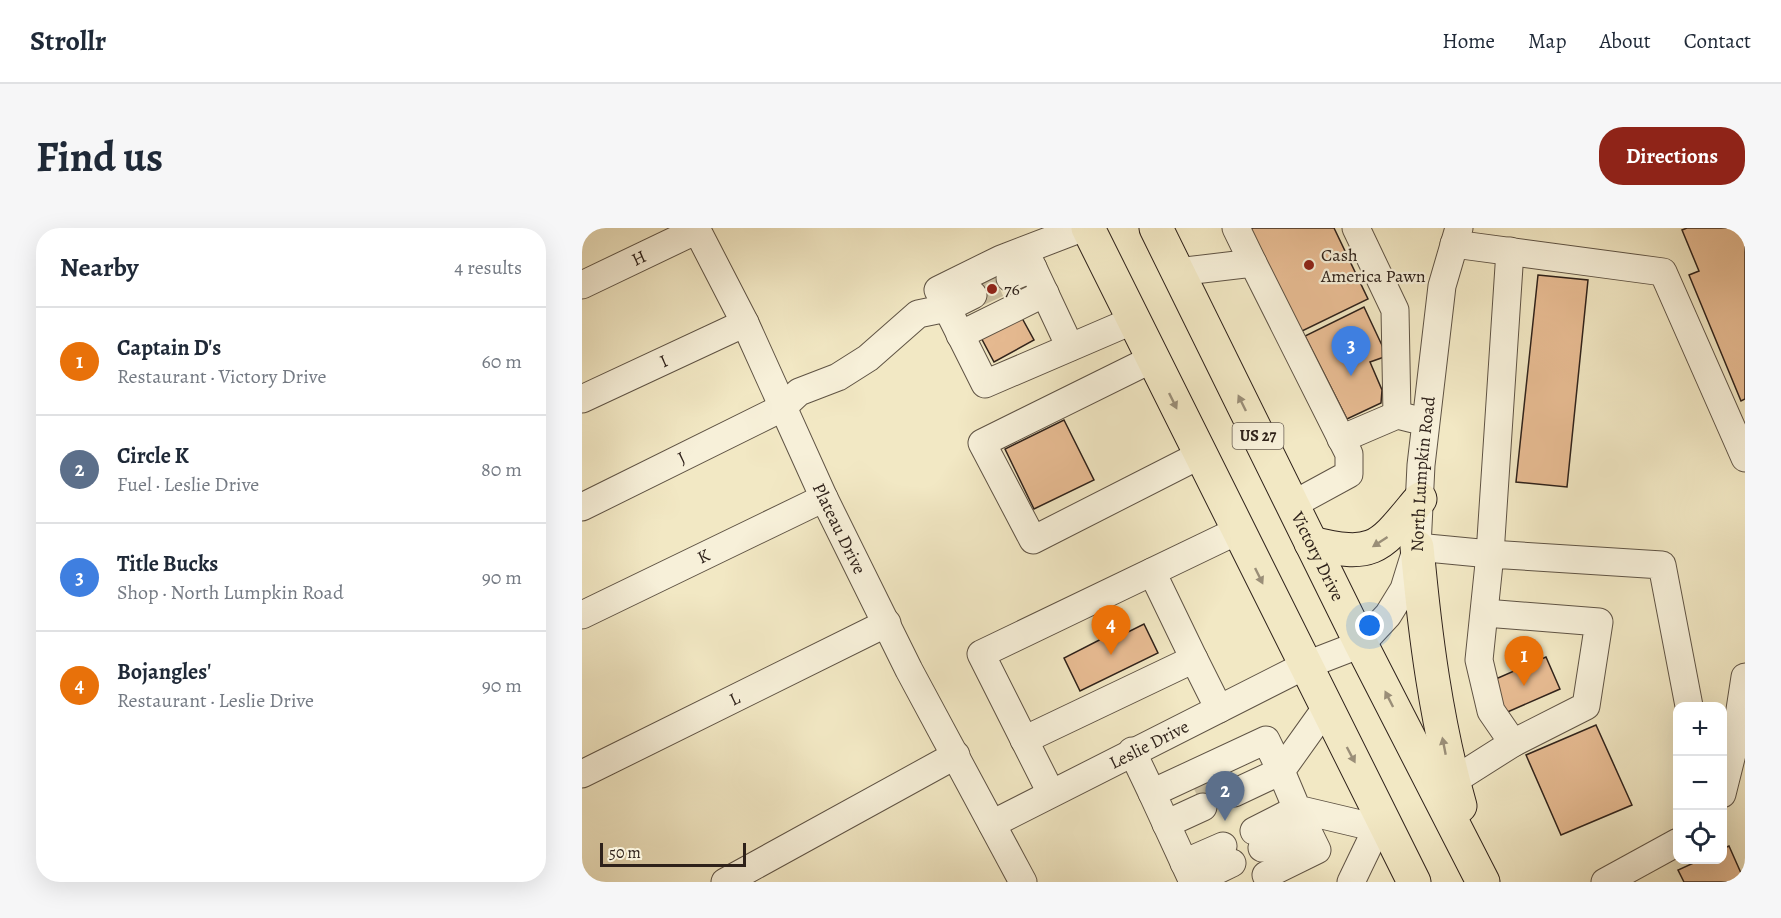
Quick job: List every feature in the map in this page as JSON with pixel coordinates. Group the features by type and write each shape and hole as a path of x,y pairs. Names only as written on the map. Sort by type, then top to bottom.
{"highway":[{"path":"1088,228 1326,708 1382,826 1414,882"},
{"name":"Victory Drive","path":"1163,230 1178,272 1292,505 1484,882"},
{"path":"1311,543 1338,550 1372,547 1385,540 1420,499"},
{"path":"1417,547 1426,648 1437,713 1453,781 1484,882"}],"street":[{"path":"1023,266 1082,228"},
{"path":"1236,228 1349,454 1348,474 1292,505"},
{"path":"1356,228 1395,310 1397,415"},
{"name":"H","path":"582,285 696,229"},
{"name":"Plateau Drive","path":"696,229 745,322 824,498 1023,882"},
{"path":"1456,236 1510,251 1663,272 1745,458"},
{"name":"North Lumpkin Road","path":"1304,666 1361,644 1388,615 1404,590 1417,547 1427,422 1442,286 1456,236"},
{"path":"1510,251 1490,554 1479,660 1491,711 1513,743"},
{"path":"1070,347 1045,293 1023,266 1001,259 938,290 985,384 1134,320"},
{"path":"1178,272 1253,263"},
{"path":"960,335 1045,293"},
{"name":"J","path":"582,507 782,408 799,392 838,377 868,358 918,314 946,308 973,295"},
{"name":"I","path":"582,399 745,322"},
{"path":"1152,359 982,443 1033,540 1200,455"},
{"path":"1341,439 1397,415 1427,422"},
{"name":"K","path":"582,615 824,498"},
{"path":"1051,794 981,654 1237,531"},
{"path":"1417,547 1662,565 1688,702"},
{"path":"1152,572 1219,709"},
{"path":"1453,781 1513,743 1586,706 1599,622 1485,613"},
{"name":"L","path":"582,774 887,623"},
{"path":"1024,740 1194,659"},
{"name":"Leslie Drive","path":"993,824 1132,751 1304,666"},
{"path":"1727,775 1736,742 1745,677"},
{"path":"1231,784 1276,762 1326,708"},
{"path":"1158,808 1266,740 1317,850 1266,875"},
{"path":"1132,751 1190,876 1227,854"},
{"path":"725,882 956,755"},
{"path":"1158,808 1199,799"},
{"path":"1258,840 1302,819 1382,826 1351,882"},
{"path":"1605,882 1673,844"}],"building":[{"name":"Cash America Pawn","path":"1253,228 1334,228 1368,299 1298,333 1249,230"},
{"path":"1687,228 1745,228 1745,399 1741,401 1689,275 1699,271 1682,230"},
{"path":"1538,275 1588,280 1567,487 1516,482"},
{"path":"1364,307 1387,356 1370,362 1382,390 1381,403 1347,419 1305,336"},
{"path":"1017,309 1034,340 994,362 977,330"},
{"path":"1064,420 1094,480 1034,509 1005,449"},
{"path":"1144,624 1158,653 1080,691 1064,658 1113,633 1116,638"},
{"path":"1546,657 1560,689 1503,714 1489,682"},
{"path":"1596,725 1632,805 1561,835 1526,755"},
{"path":"1729,846 1745,882 1684,882 1678,870 1691,864 1727,864 1727,847"}],"tunnel":[{"path":"973,295 1010,278"},
{"path":"1195,791 1228,775"}],"place":[{"name":"Cash America Pawn","path":"1309,265"},
{"name":"76","path":"992,289"},
{"name":"Title Bucks","path":"1351,376"},
{"name":"Bojangles'","path":"1111,655"},
{"name":"Captain D's","path":"1524,686"},
{"name":"Circle K","path":"1225,821"}]}
